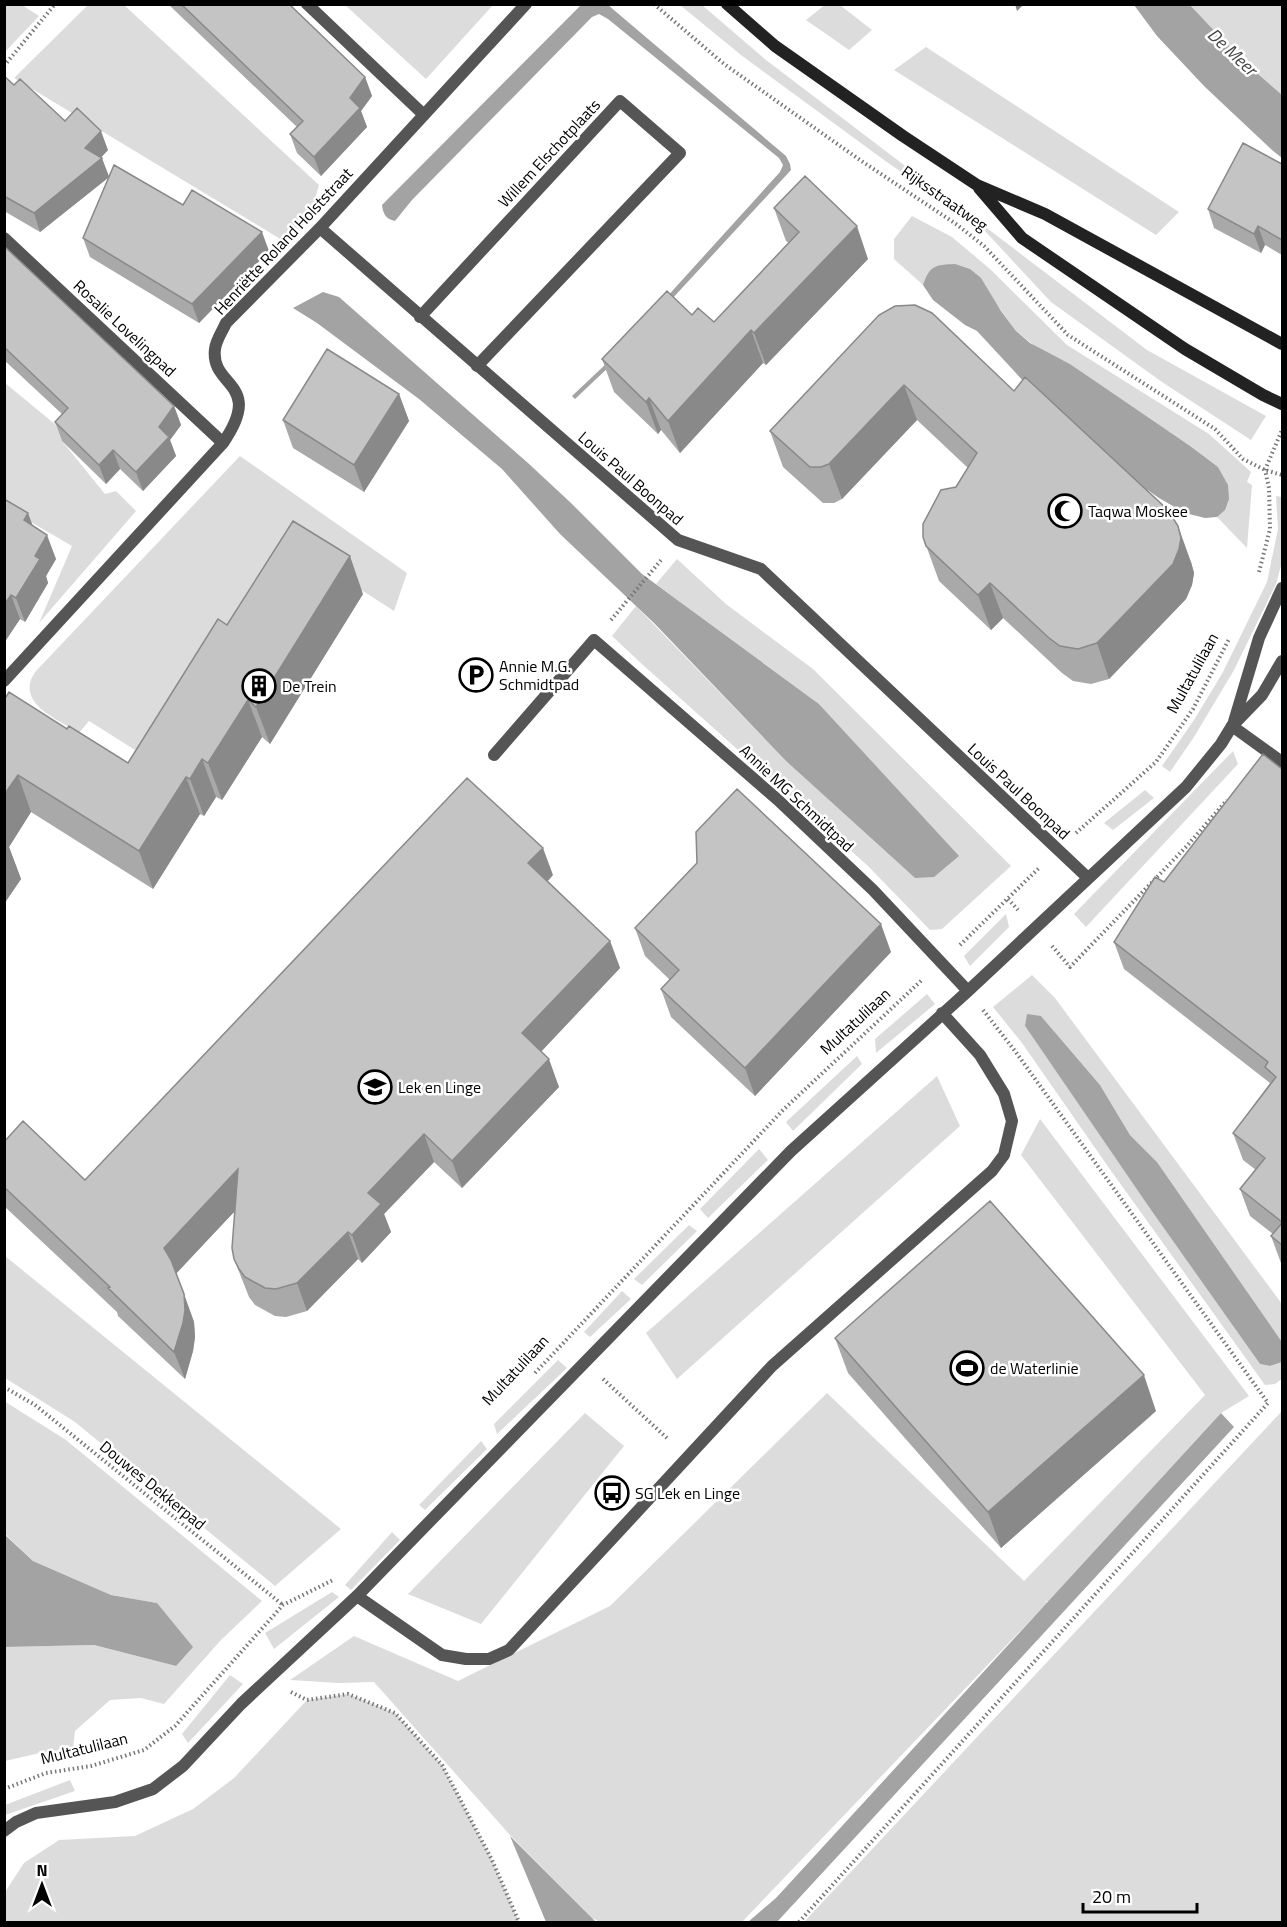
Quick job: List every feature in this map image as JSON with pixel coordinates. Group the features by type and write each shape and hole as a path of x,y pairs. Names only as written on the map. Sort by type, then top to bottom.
{"street":[{"path":"307,4 424,115"},
{"name":"Henriëtte Roland Holststraat","path":"4,681 223,443 236,423 239,410 238,396 216,363 214,351 226,323 320,228 526,4"},
{"name":"Rijksstraatweg","path":"727,4 775,46 977,185 1045,214 1282,345"},
{"name":"Willem Elschotplaats","path":"420,317 620,101 680,153 477,366"},
{"name":"Rijksstraatweg","path":"977,185 1022,238 1185,349 1282,404"},
{"name":"Louis Paul Boonpad","path":"320,228 678,540 760,568 1088,878"},
{"name":"Rosalie Lovelingpad","path":"4,238 223,443"},
{"path":"1233,726 1259,638 1282,588"},
{"name":"Annie MG Schmidtpad","path":"494,755 594,639 778,801 873,891 968,991"},
{"path":"4,1831 16,1822 36,1813 115,1802 153,1789 183,1766 241,1704 357,1596 791,1151 968,991 1186,787 1233,726 1262,695 1282,661"},
{"path":"1233,726 1282,762"},
{"path":"357,1596 442,1656 489,1659 509,1650 772,1366 992,1171 1004,1155 1012,1120 1004,1094 980,1055 942,1013"}],"path":[{"path":"4,66 55,4"},
{"name":"Rijksstraatweg","path":"654,4 724,64 860,160 956,224 984,246 1068,335 1215,429 1243,459 1265,470 1282,475"},
{"path":"1258,578 1270,529 1269,488 1265,470 1282,430"},
{"path":"608,623 661,560"},
{"name":"Multatulilaan","path":"530,1377 783,1110 941,963 1057,850 1156,762 1192,709 1234,629"},
{"path":"1008,899 1070,967 1186,847 1231,796"},
{"path":"799,1923 1268,1403 1016,1052 968,991"},
{"path":"585,1363 688,1457"},
{"name":"Douwes Dekkerpad","path":"4,1387 35,1405 283,1605"},
{"name":"Multatulilaan","path":"4,1789 46,1773 91,1766 144,1750 175,1726 283,1605 343,1576"},
{"path":"233,1662 307,1701 348,1694 395,1713 442,1765 492,1860 519,1923"}],"shaded area":[{"path":"5,4 22,5 39,16 5,52"},
{"path":"826,4 840,5 872,30 849,50 806,20"},
{"path":"88,5 124,5 319,185 309,221 282,240 14,78"},
{"path":"345,5 493,5 426,79"},
{"path":"680,5 702,5 766,60 1147,350 1266,416 1251,440 1162,382 1051,302 983,229 741,55"},
{"path":"1190,5 1282,5 1282,95 1241,59"},
{"path":"926,47 1179,212 1156,235 894,70"},
{"path":"912,216 952,237 990,269 1067,345 1209,434 1251,472 1247,482 1252,485 1247,548 1217,517 1227,485 1218,467 1070,364 1036,347 1016,331 982,281 923,285 894,259 894,239"},
{"path":"5,383 56,425 62,441 105,494 116,491 136,511 39,623 72,546 5,507"},
{"path":"240,456 407,573 394,611 299,550 151,760 89,721 79,733 50,715 34,701 30,692 30,682 36,671"},
{"path":"1276,496 1282,497 1282,562 1276,584 1234,670 1170,772 1162,766 1194,720 1223,672 1267,582 1278,529"},
{"path":"677,559 726,604 813,669 1011,866 942,929 930,930 868,866 612,636 636,606 786,761 915,878 958,857 819,704 656,584"},
{"path":"1233,751 1238,764 1086,927 1074,914"},
{"path":"1145,790 1154,798 1113,830 1104,823"},
{"path":"1006,914 1009,927 970,966 964,956"},
{"path":"1032,975 1055,998 1282,1304 1282,1342 1157,1162 1130,1135 1100,1085 1041,1016 1025,1026 1260,1364 1270,1366 1282,1362 1282,1379 1275,1384 1265,1385 1022,1043 993,1007"},
{"path":"927,994 935,1004 876,1053 875,1039"},
{"path":"857,1056 862,1064 793,1131 786,1122"},
{"path":"937,1076 960,1126 677,1379 646,1333"},
{"path":"1040,1119 1249,1396 1221,1413 1048,1602 1045,1600 1047,1603 742,1922 600,1922 592,1918 510,1835 374,1682 338,1683 290,1680 354,1636 458,1681 610,1606 827,1393 1024,1581 1205,1395 1021,1155"},
{"path":"759,1149 768,1160 708,1218 700,1209"},
{"path":"689,1225 697,1231 642,1285 634,1279"},
{"path":"5,1256 341,1529 275,1586 75,1422 5,1378"},
{"path":"622,1291 631,1299 590,1337 584,1332"},
{"path":"558,1360 567,1368 497,1434 494,1424"},
{"path":"4,1401 66,1440 262,1601 221,1640 164,1704 141,1698 110,1700 75,1731 73,1749 5,1761 5,1647 94,1645 176,1666 157,1603 111,1595 33,1561 5,1534"},
{"path":"1282,1411 1282,1922 804,1922"},
{"path":"585,1413 624,1446 481,1624 408,1594"},
{"path":"481,1441 487,1449 425,1510 419,1505"},
{"path":"392,1532 400,1540 351,1590 345,1585"},
{"path":"332,1592 339,1597 274,1649 265,1633"},
{"path":"230,1675 243,1684 188,1743 182,1734"},
{"path":"348,1694 395,1713 442,1765 492,1860 519,1922 5,1922 5,1892 24,1863 59,1840 135,1836 193,1809 234,1778 307,1700"},
{"path":"70,1780 75,1791 5,1815 5,1805"}],"water":[{"path":"581,5 608,5 786,156 791,170 611,365 575,399 572,396 607,363 780,172 783,165 779,158 599,14 592,17 412,200 395,221 387,217 382,205"},
{"name":"De Meer","path":"1134,5 1190,5 1241,59 1282,95 1282,158 1205,87 1157,36"},
{"path":"955,264 970,269 981,278 1016,331 1030,343 1070,364 1218,467 1228,485 1229,499 1225,510 1217,517 1205,518 1185,513 1123,473 1026,384 977,331 965,325 933,300 923,285 928,273 934,267"},
{"path":"323,292 339,297 528,463 642,574 819,704 959,856 934,877 915,878 786,761 654,623 560,534 502,469 419,399 317,323 293,308"},
{"path":"1027,1014 1041,1016 1100,1085 1130,1135 1157,1162 1282,1342 1282,1362 1270,1366 1260,1364 1025,1026"},
{"path":"1221,1413 1234,1427 777,1922 748,1922 776,1898"},
{"path":"4,1534 33,1561 111,1595 157,1603 193,1647 176,1666 94,1645 5,1647"},
{"path":"510,1836 596,1922 546,1922"}],"building":[{"path":"181,4 289,4 365,77 350,98 360,108 314,157 290,134 303,121"},
{"path":"4,76 14,85 20,79 65,121 77,108 101,131 85,148 102,158 34,213 4,196"},
{"path":"1243,143 1282,164 1282,240 1258,226 1254,234 1208,209"},
{"path":"114,165 183,205 192,190 262,232 192,304 83,238"},
{"path":"805,176 857,226 754,333 751,330 668,421 649,398 646,402 602,359 667,291 692,315 698,308 714,322 799,232 774,208"},
{"path":"4,246 174,406 159,427 169,437 136,472 113,450 99,465 55,422 68,408 4,347"},
{"name":"Taqwa Moskee","path":"915,305 932,313 1014,391 1025,377 1168,510 1178,526 1181,538 1173,564 1097,643 1078,649 1060,646 990,583 978,595 926,546 923,524 941,490 956,487 977,453 904,385 829,464 821,467 810,467 770,431 879,315 895,306"},
{"path":"327,349 399,394 354,465 283,420"},
{"path":"4,499 28,513 24,520 47,535 35,556 40,559 16,598 11,595 4,605"},
{"path":"293,521 350,556 256,707 248,700 208,763 202,759 190,779 186,777 139,851 18,775 4,795 4,700 9,692 67,729 69,726 128,763 218,619 227,625"},
{"path":"1263,754 1282,769 1282,1222 1240,1189 1265,1158 1233,1133 1276,1077 1265,1067 1268,1062 1114,942 1155,877 1164,882"},
{"path":"467,778 543,848 528,863 610,941 522,1033 549,1059 452,1161 424,1134 368,1193 381,1204 352,1235 348,1232 297,1283 276,1289 265,1288 245,1277 239,1269 232,1248 238,1169 164,1248 184,1294 183,1323 174,1352 108,1288 110,1287 4,1187 4,1142 23,1121 85,1180"},
{"path":"737,789 881,924 745,1068 661,989 679,970 635,928 697,863 696,832"},
{"path":"990,1201 1144,1375 988,1512 835,1338"},
{"path":"1282,1223 1282,1245 1271,1236"}],"place":[{"name":"Taqwa Moskee","path":"1065,511"},
{"name":"Annie M.G. Schmidtpad","path":"476,675"},
{"name":"De Trein","path":"259,686"},
{"name":"Lek en Linge","path":"375,1087"},
{"name":"de Waterlinie","path":"967,1368"},
{"name":"SG Lek en Linge","path":"612,1493"}]}
